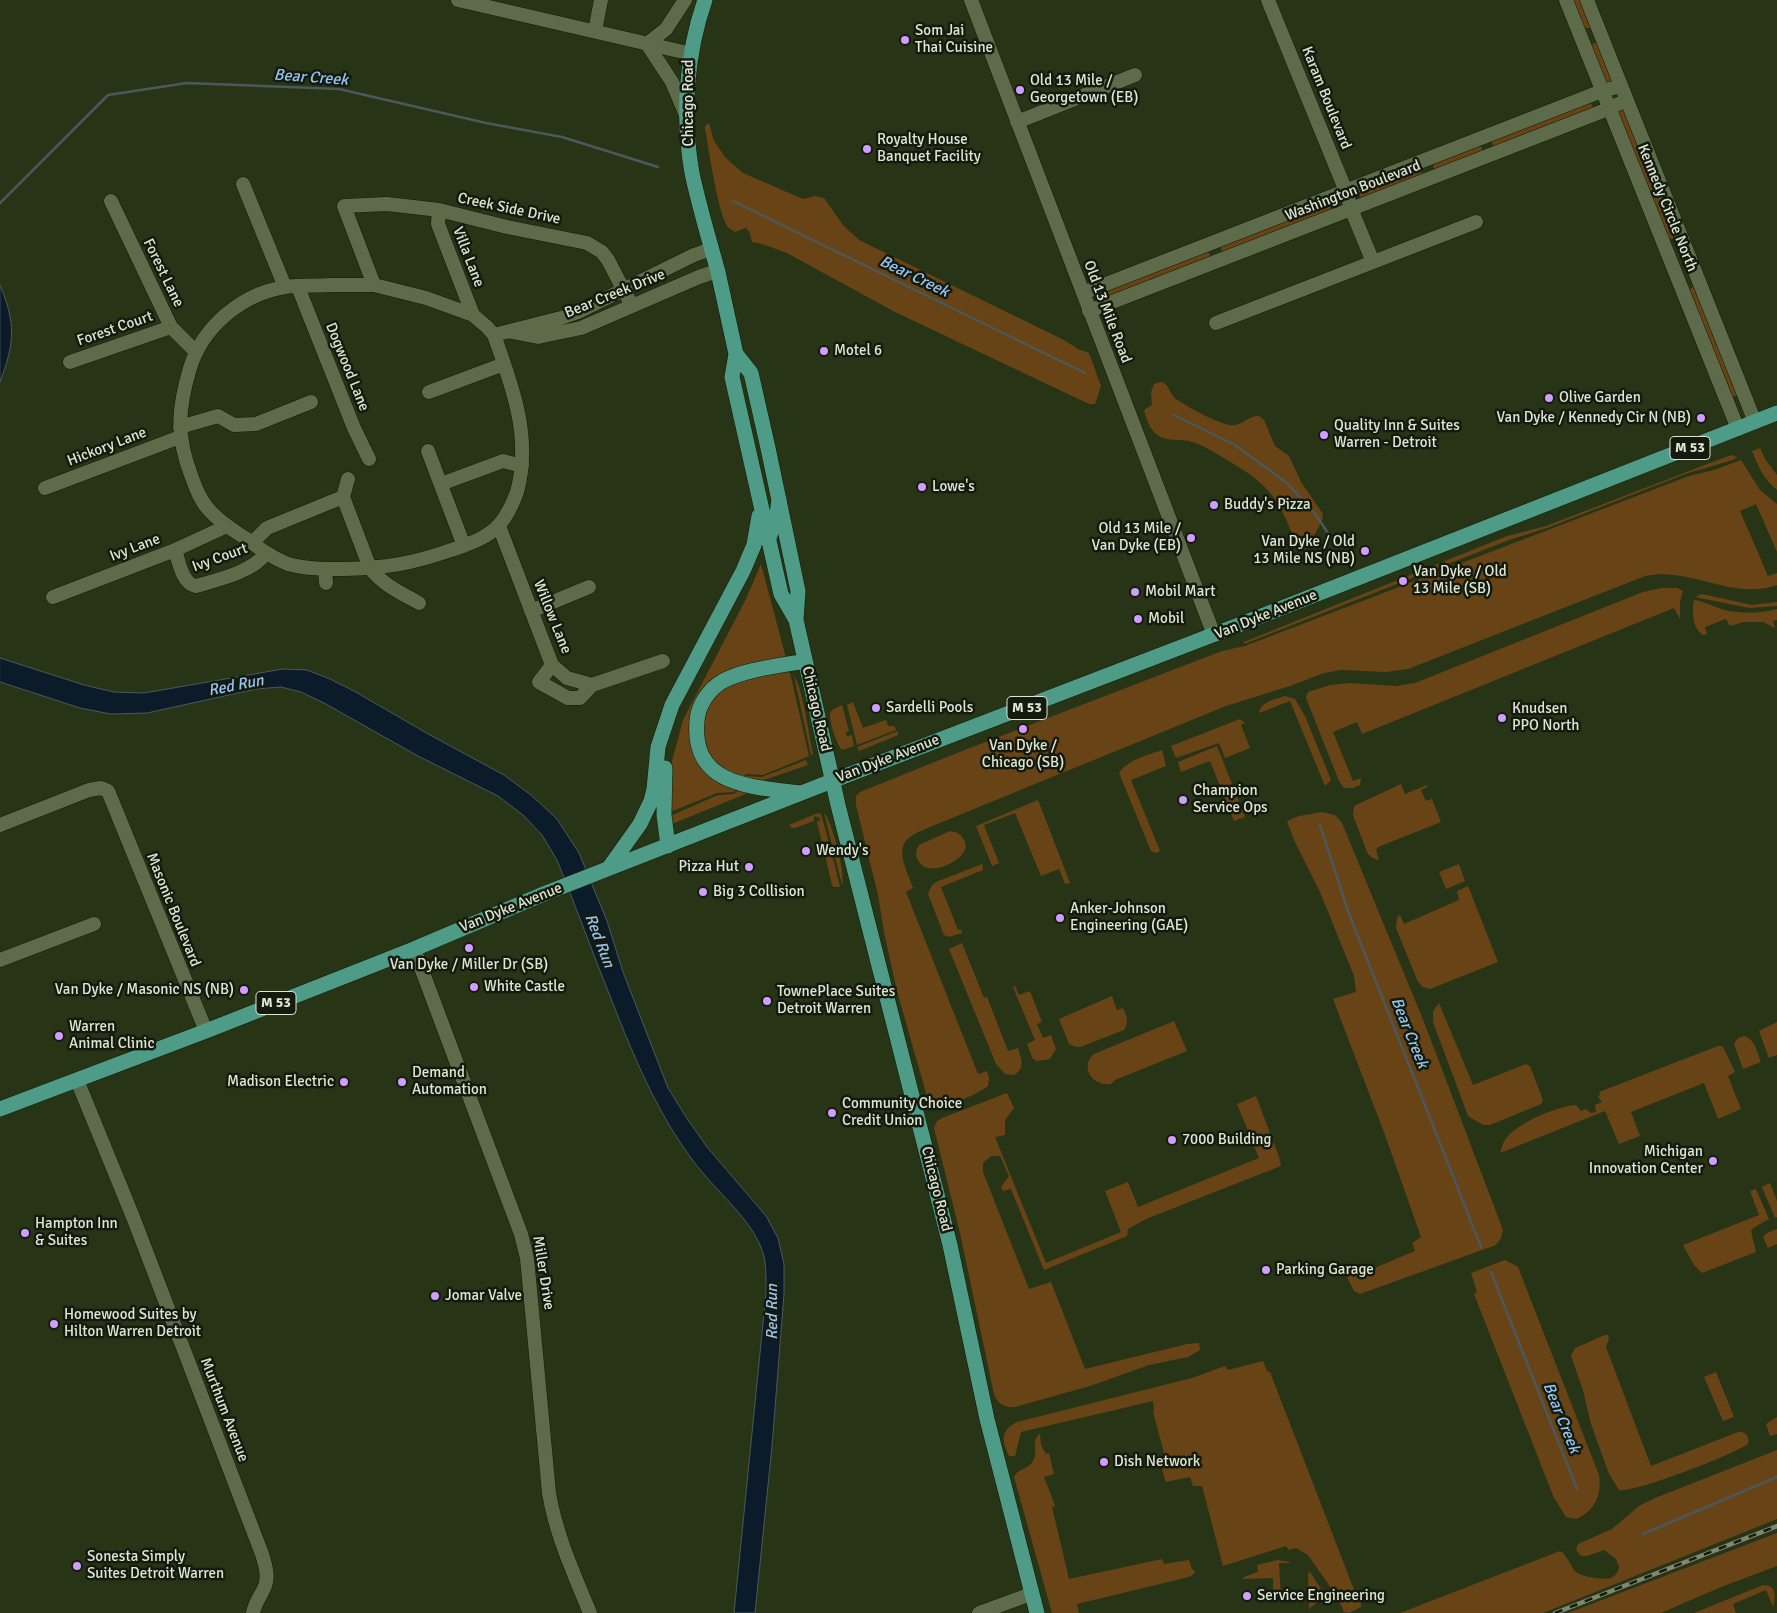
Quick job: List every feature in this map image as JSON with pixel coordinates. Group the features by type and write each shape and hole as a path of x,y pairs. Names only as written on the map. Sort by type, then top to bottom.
{"main road":[{"path":"692,54 698,22 705,0"},
{"name":"Chicago Road","path":"692,54 687,117 693,174 736,354 732,376 768,541 781,594 796,620"},
{"name":"Chicago Road","path":"736,354 751,373 798,591 796,620 832,781 950,1245 987,1419 1037,1613"},
{"name":"Van Dyke Avenue","path":"0,1110 206,1031 832,781 1214,635 1777,413"},
{"path":"668,846 664,815 665,763 671,731 686,698 768,541 777,515 779,498"},
{"path":"608,869 645,815 654,789 658,747 666,719 743,572 754,545 761,508"},
{"path":"803,793 748,786 721,777 705,761 700,750 696,729 700,707 706,697 718,685 743,674 805,662"}],"street":[{"name":"Chicago Road","path":"458,0 692,54"},
{"path":"595,31 601,0"},
{"path":"685,0 666,29 647,44 672,82 687,117"},
{"name":"Old 13 Mile Road","path":"971,0 1214,635"},
{"name":"Karam Boulevard","path":"1268,0 1346,190 1373,262"},
{"name":"Kennedy Circle North","path":"1566,0 1738,429"},
{"name":"Kennedy Circle North","path":"1587,0 1755,422"},
{"path":"1582,39 1599,32"},
{"path":"1018,122 1135,76"},
{"name":"Washington Boulevard","path":"1083,293 1602,91 1621,86"},
{"name":"Washington Boulevard","path":"1090,311 1627,100"},
{"name":"Dogwood Lane","path":"243,184 292,287 368,459"},
{"name":"Forest Lane","path":"111,201 172,327 196,352"},
{"name":"Creek Side Drive","path":"374,284 344,206 387,204 439,210 537,234 587,242 602,252 608,260 632,306"},
{"name":"Villa Lane","path":"439,210 438,224 473,316"},
{"path":"1216,323 1476,222"},
{"path":"1666,250 1684,242"},
{"path":"511,332 578,312 686,259 711,249"},
{"name":"Bear Creek Drive","path":"494,335 511,332 529,336 548,336 581,328 717,271"},
{"path":"1680,283 1698,276"},
{"path":"374,284 426,298 473,316 494,335 516,399 522,428 522,466 517,492 512,505 499,526 481,539 408,564 370,568 326,576 289,564 266,553 227,526 208,509 198,492 185,457 180,432 186,386 196,352 212,328 235,308 262,293 292,287 374,284"},
{"name":"Forest Court","path":"70,362 172,327"},
{"path":"429,392 504,364"},
{"name":"Hickory Lane","path":"46,488 218,416 234,425 246,426 256,424 311,402"},
{"path":"428,451 464,546"},
{"path":"442,484 503,461 522,466"},
{"path":"348,479 343,497 370,568 386,585 419,603"},
{"path":"252,543 267,528 343,497"},
{"name":"Ivy Lane","path":"54,597 175,550 227,526"},
{"name":"Willow Lane","path":"499,526 552,665 567,678 592,686"},
{"name":"Ivy Court","path":"175,550 186,580 191,585 196,586 249,568 261,560 266,553"},
{"path":"531,611 589,588"},
{"path":"552,665 539,682 568,698 580,698 592,686 663,661"},
{"name":"Masonic Boulevard","path":"0,825 89,790 101,788 108,791 174,957 206,1031"},
{"path":"0,960 94,924"},
{"name":"Miller Drive","path":"414,948 521,1234 527,1258 549,1493 560,1536 590,1613"},
{"name":"Murthum Avenue","path":"77,1080 133,1217 262,1554 267,1576 265,1586 254,1605 253,1613"},
{"path":"979,1613 1031,1594"}],"shaded area":[{"path":"1572,0 1581,0 1591,26 1590,28 1584,28"},
{"path":"1597,43 1613,81 1612,83 1606,83 1591,45"},
{"path":"1589,103 1592,105 1592,109 1495,147 1492,144 1493,139"},
{"path":"1622,109 1675,236 1672,239 1668,238 1618,112"},
{"path":"709,123 714,141 726,158 743,173 803,199 815,196 824,198 843,225 859,240 1089,353 1101,386 1095,404 1089,404 895,312 787,253 752,242 749,231 746,228 735,232 725,221 714,182 705,129 705,126"},
{"path":"1479,145 1482,148 1482,152 1435,169 1433,167 1434,163"},
{"path":"1419,168 1422,171 1422,176 1360,198 1359,192"},
{"path":"1336,200 1340,203 1340,208 1224,252 1221,250 1221,245"},
{"path":"1206,251 1210,254 1209,258 1106,298 1102,296 1103,291"},
{"path":"1695,287 1738,394 1735,396 1731,396 1689,290"},
{"path":"1161,382 1166,385 1176,399 1217,421 1234,425 1255,416 1259,416 1264,420 1275,446 1289,456 1301,482 1323,514 1322,521 1306,550 1301,550 1297,546 1280,507 1273,496 1256,479 1203,446 1188,441 1163,438 1154,432 1144,410 1152,405 1151,392 1154,384"},
{"path":"1760,448 1765,459 1777,475 1777,490 1765,477 1752,451"},
{"path":"1731,455 1737,457 1733,460 1688,473 1547,528 1509,540 1244,644 1244,642 1507,536 1546,526"},
{"path":"1741,460 1760,490 1777,504 1777,552 1756,504 1740,511 1768,576 1777,573 1777,585 1760,589 1744,589 1678,575 1645,576 1408,669 1386,672 1341,670 1324,673 1226,706 909,837 905,842 902,853 904,865 913,888 906,892 978,1074 987,1071 989,1078 988,1086 960,1101 943,1106 930,1107 897,991 878,895 856,805 856,796 860,792 1222,651 1245,646 1689,476 1714,470"},
{"path":"761,564 786,658 739,671 691,717 689,728 690,743 695,757 703,770 720,784 736,788 734,792 717,793 670,812 672,761 683,720 745,601"},
{"path":"1662,588 1677,588 1683,591 1680,602 1680,619 1674,608 1362,734 1357,722 1333,732 1353,781 1361,778 1360,785 1353,788 1344,788 1339,781 1306,698 1308,692 1330,685 1350,683 1396,686 1415,683 1643,592"},
{"path":"1702,594 1752,605 1777,602 1777,606 1749,608 1695,597"},
{"path":"1694,600 1735,612 1756,613 1777,609 1777,620 1773,621 1775,628 1763,622 1744,622 1730,626 1726,619 1705,627 1707,634 1703,635 1695,624 1693,615"},
{"path":"790,673 809,756 763,775 746,774 742,778 733,775 716,762 705,742 703,731 707,709 721,691 736,682 753,677"},
{"path":"794,676 803,702 813,754 811,755"},
{"path":"1285,696 1295,699 1305,716 1331,780 1325,786 1290,701 1259,713 1265,704"},
{"path":"853,702 863,728 886,720 888,726 894,726 896,730 857,745 847,705"},
{"path":"842,705 849,731 846,732 847,736 852,735 854,746 842,750 833,731 830,714 832,710"},
{"path":"1240,719 1245,723 1241,725 1250,748 1225,758 1219,743 1176,758 1171,746"},
{"path":"898,731 898,735 859,751 857,747"},
{"path":"1217,746 1245,817 1234,821 1210,761 1181,772 1178,762"},
{"path":"1162,750 1166,766 1131,780 1160,851 1156,853 1151,851 1119,773 1132,761"},
{"path":"806,760 808,765 764,780 744,779 746,776 762,777"},
{"path":"1401,784 1405,794 1427,785 1427,787 1421,790 1426,801 1432,799 1441,822 1378,847 1376,850 1379,860 1375,859 1367,852 1353,815 1354,806"},
{"path":"740,789 748,793 672,824 670,816 718,795 734,794"},
{"path":"1038,800 1070,883 1065,884 1059,869 1041,876 1015,813 984,825 999,863 992,866 976,826"},
{"path":"1322,812 1335,815 1342,823 1424,1022 1503,1230 1501,1238 1496,1245 1360,1294 1354,1291 1345,1273 1349,1270 1353,1277 1415,1251 1412,1243 1421,1237 1385,1135 1333,999 1356,992 1354,976 1320,892 1294,840 1287,821 1299,816"},
{"path":"818,813 821,814 840,887 832,885 817,822 820,818 814,816 814,821 795,828 789,825"},
{"path":"824,813 831,826 838,848 843,879 842,885"},
{"path":"950,831 959,834 965,842 962,855 948,865 939,868 923,866 916,856 919,845"},
{"path":"982,864 983,870 941,887 958,930 961,929 962,933 949,937 944,935 928,894 932,885"},
{"path":"1459,864 1465,881 1446,889 1439,872"},
{"path":"1468,886 1498,962 1430,989 1423,987 1418,982 1396,928 1397,918 1400,915 1404,924 1459,900 1457,891"},
{"path":"962,943 984,998 987,997 1008,1051 1018,1048 1021,1066 1014,1075 1005,1074 996,1064 949,949"},
{"path":"1015,986 1019,995 1030,991 1042,1022 1037,1024 1043,1038 1051,1035 1056,1049 1050,1059 1037,1061 1033,1059 1027,1044 1035,1040 1013,987"},
{"path":"1112,996 1117,1010 1123,1008 1126,1014 1127,1022 1124,1030 1080,1047 1069,1044 1059,1019"},
{"path":"1439,1003 1473,1085 1526,1064 1530,1066 1543,1100 1541,1104 1490,1125 1483,1125 1468,1116 1433,1022 1433,1011"},
{"path":"1174,1021 1187,1051 1115,1080 1111,1084 1099,1082 1090,1075 1088,1065 1094,1054"},
{"path":"1777,1022 1777,1055 1769,1058 1759,1031"},
{"path":"1744,1036 1753,1043 1761,1062 1743,1069 1734,1044 1738,1038"},
{"path":"1722,1046 1724,1049 1735,1072 1728,1076 1741,1109 1718,1119 1704,1083 1631,1112 1640,1136 1619,1144 1605,1111 1500,1153 1508,1136 1530,1120 1549,1112 1576,1105 1581,1111 1586,1109 1591,1113 1596,1112 1595,1105 1602,1102 1598,1097 1600,1095 1599,1092"},
{"path":"1007,1093 1014,1108 1005,1120 1005,1135 995,1137 1046,1263 1121,1232 1105,1191 1128,1182 1138,1207 1259,1158 1237,1104 1256,1096 1281,1166 1146,1219 1128,1229 1127,1236 1044,1270 1011,1189 1003,1191 1001,1187 1009,1176 1000,1156 991,1156 983,1163 983,1172 1029,1289 1051,1282 1085,1369 1187,1344 1199,1343 1200,1350 1188,1357 1149,1365 1090,1386 1015,1407 1002,1405 997,1400 994,1394 960,1233 934,1128 937,1121 942,1118"},
{"path":"1770,1183 1777,1201 1777,1217 1775,1218 1762,1187"},
{"path":"1756,1189 1769,1219 1751,1231 1756,1252 1702,1273 1694,1265 1683,1245 1759,1215 1750,1191"},
{"path":"1777,1229 1777,1244 1768,1248 1763,1237"},
{"path":"1505,1260 1518,1267 1599,1475 1600,1482 1596,1502 1588,1512 1576,1519 1566,1517 1554,1498 1474,1294 1477,1292 1471,1273"},
{"path":"1608,1335 1609,1339 1606,1347 1651,1466 1738,1432 1743,1432 1747,1435 1748,1444 1663,1480 1644,1486 1619,1490 1609,1474 1591,1424 1583,1390 1571,1356 1575,1348"},
{"path":"1263,1361 1267,1371 1270,1372 1358,1600 1361,1599 1361,1607 1349,1613 1344,1612 1338,1598 1308,1555 1296,1548 1289,1550 1286,1546 1223,1566 1202,1486 1193,1486 1190,1477 1166,1482 1162,1470 1167,1464 1153,1412 1153,1401 1021,1432 1015,1456 1009,1456 1005,1445 1005,1432 1017,1422 1192,1378 1225,1366 1228,1370"},
{"path":"1716,1372 1734,1417 1723,1421 1704,1377"},
{"path":"1777,1417 1777,1434 1770,1436 1766,1424"},
{"path":"1040,1434 1041,1445 1046,1454 1049,1453 1054,1474 1044,1477 1055,1506 1052,1507 1069,1579 1162,1559 1164,1564 1189,1560 1195,1573 1189,1577 1077,1604 1079,1613 1052,1613 1014,1477 1018,1472 1031,1464 1035,1458 1035,1443"},
{"path":"1777,1450 1777,1519 1543,1613 1400,1613 1560,1551 1565,1555 1577,1573 1601,1579 1613,1577 1619,1567 1616,1559 1604,1550 1587,1556 1581,1556 1576,1550 1578,1544 1612,1529 1639,1506 1655,1498"},
{"path":"1777,1533 1777,1566 1721,1587 1661,1613 1568,1613"},
{"path":"1278,1560 1290,1562 1279,1563 1281,1596 1273,1602 1273,1578 1242,1579 1258,1572 1257,1565"},
{"path":"1310,1572 1323,1592 1320,1600 1309,1609 1308,1573"},
{"path":"1763,1585 1768,1585 1773,1589 1775,1599 1773,1607 1766,1590 1733,1604 1736,1613 1694,1613"}],"water":[{"path":"0,285 9,311 12,333 9,355 0,382"},
{"name":"Red Run","path":"0,658 84,685 114,692 144,693 283,669 307,670 354,691 504,775 531,795 557,819 579,853 607,921 623,972 668,1088 707,1147 766,1216 778,1238 784,1264 784,1294 772,1446 755,1613 734,1613 766,1293 764,1256 747,1223 702,1172 681,1143 647,1084 557,860 542,835 523,815 498,796 418,756 301,692 281,687 256,689 147,713 111,714 80,708 0,682"}],"waterway":[{"name":"Bear Creek","path":"0,203 108,95 187,83 339,89 486,123 562,137 658,167"},
{"name":"Bear Creek","path":"733,201 1085,373"},
{"name":"Bear Creek","path":"1174,415 1235,445 1287,483 1316,515 1337,547"},
{"name":"Bear Creek","path":"1320,825 1348,911 1481,1247"},
{"name":"Bear Creek","path":"1491,1272 1577,1489"},
{"name":"Bear Creek","path":"1643,1534 1777,1477"}],"railway":[{"path":"1555,1613 1777,1526"}],"place":[{"name":"Som Jai Thai Cuisine","path":"905,40"},
{"name":"Old 13 Mile / Georgetown (EB)","path":"1020,90"},
{"name":"Royalty House Banquet Facility","path":"867,149"},
{"name":"Motel 6","path":"824,351"},
{"name":"Olive Garden","path":"1549,398"},
{"name":"Van Dyke / Kennedy Cir N (NB)","path":"1701,418"},
{"name":"Quality Inn & Suites Warren - Detroit","path":"1324,435"},
{"name":"Lowe's","path":"922,487"},
{"name":"Buddy's Pizza","path":"1214,505"},
{"name":"Old 13 Mile / Van Dyke (EB)","path":"1191,538"},
{"name":"Van Dyke / Old 13 Mile NS (NB)","path":"1365,551"},
{"name":"Van Dyke / Old 13 Mile (SB)","path":"1403,581"},
{"name":"Mobil Mart","path":"1135,592"},
{"name":"Mobil","path":"1138,619"},
{"name":"Sardelli Pools","path":"876,708"},
{"name":"Knudsen PPO North","path":"1502,718"},
{"name":"Van Dyke / Chicago (SB)","path":"1023,729"},
{"name":"Champion Service Ops","path":"1183,800"},
{"name":"Wendy's","path":"806,851"},
{"name":"Pizza Hut","path":"749,867"},
{"name":"Big 3 Collision","path":"703,892"},
{"name":"Anker-Johnson Engineering (GAE)","path":"1060,918"},
{"name":"Van Dyke / Miller Dr (SB)","path":"469,948"},
{"name":"White Castle","path":"474,987"},
{"name":"Van Dyke / Masonic NS (NB)","path":"244,990"},
{"name":"TownePlace Suites Detroit Warren","path":"767,1001"},
{"name":"Warren Animal Clinic","path":"59,1036"},
{"name":"Madison Electric","path":"344,1082"},
{"name":"Demand Automation","path":"402,1082"},
{"name":"Community Choice Credit Union","path":"832,1113"},
{"name":"7000 Building","path":"1172,1140"},
{"name":"Michigan Innovation Center","path":"1713,1161"},
{"name":"Hampton Inn & Suites","path":"25,1233"},
{"name":"Parking Garage","path":"1266,1270"},
{"name":"Jomar Valve","path":"435,1296"},
{"name":"Homewood Suites by Hilton Warren Detroit","path":"54,1324"},
{"name":"Dish Network","path":"1104,1462"},
{"name":"Sonesta Simply Suites Detroit Warren","path":"77,1566"},
{"name":"Service Engineering","path":"1247,1596"}]}
